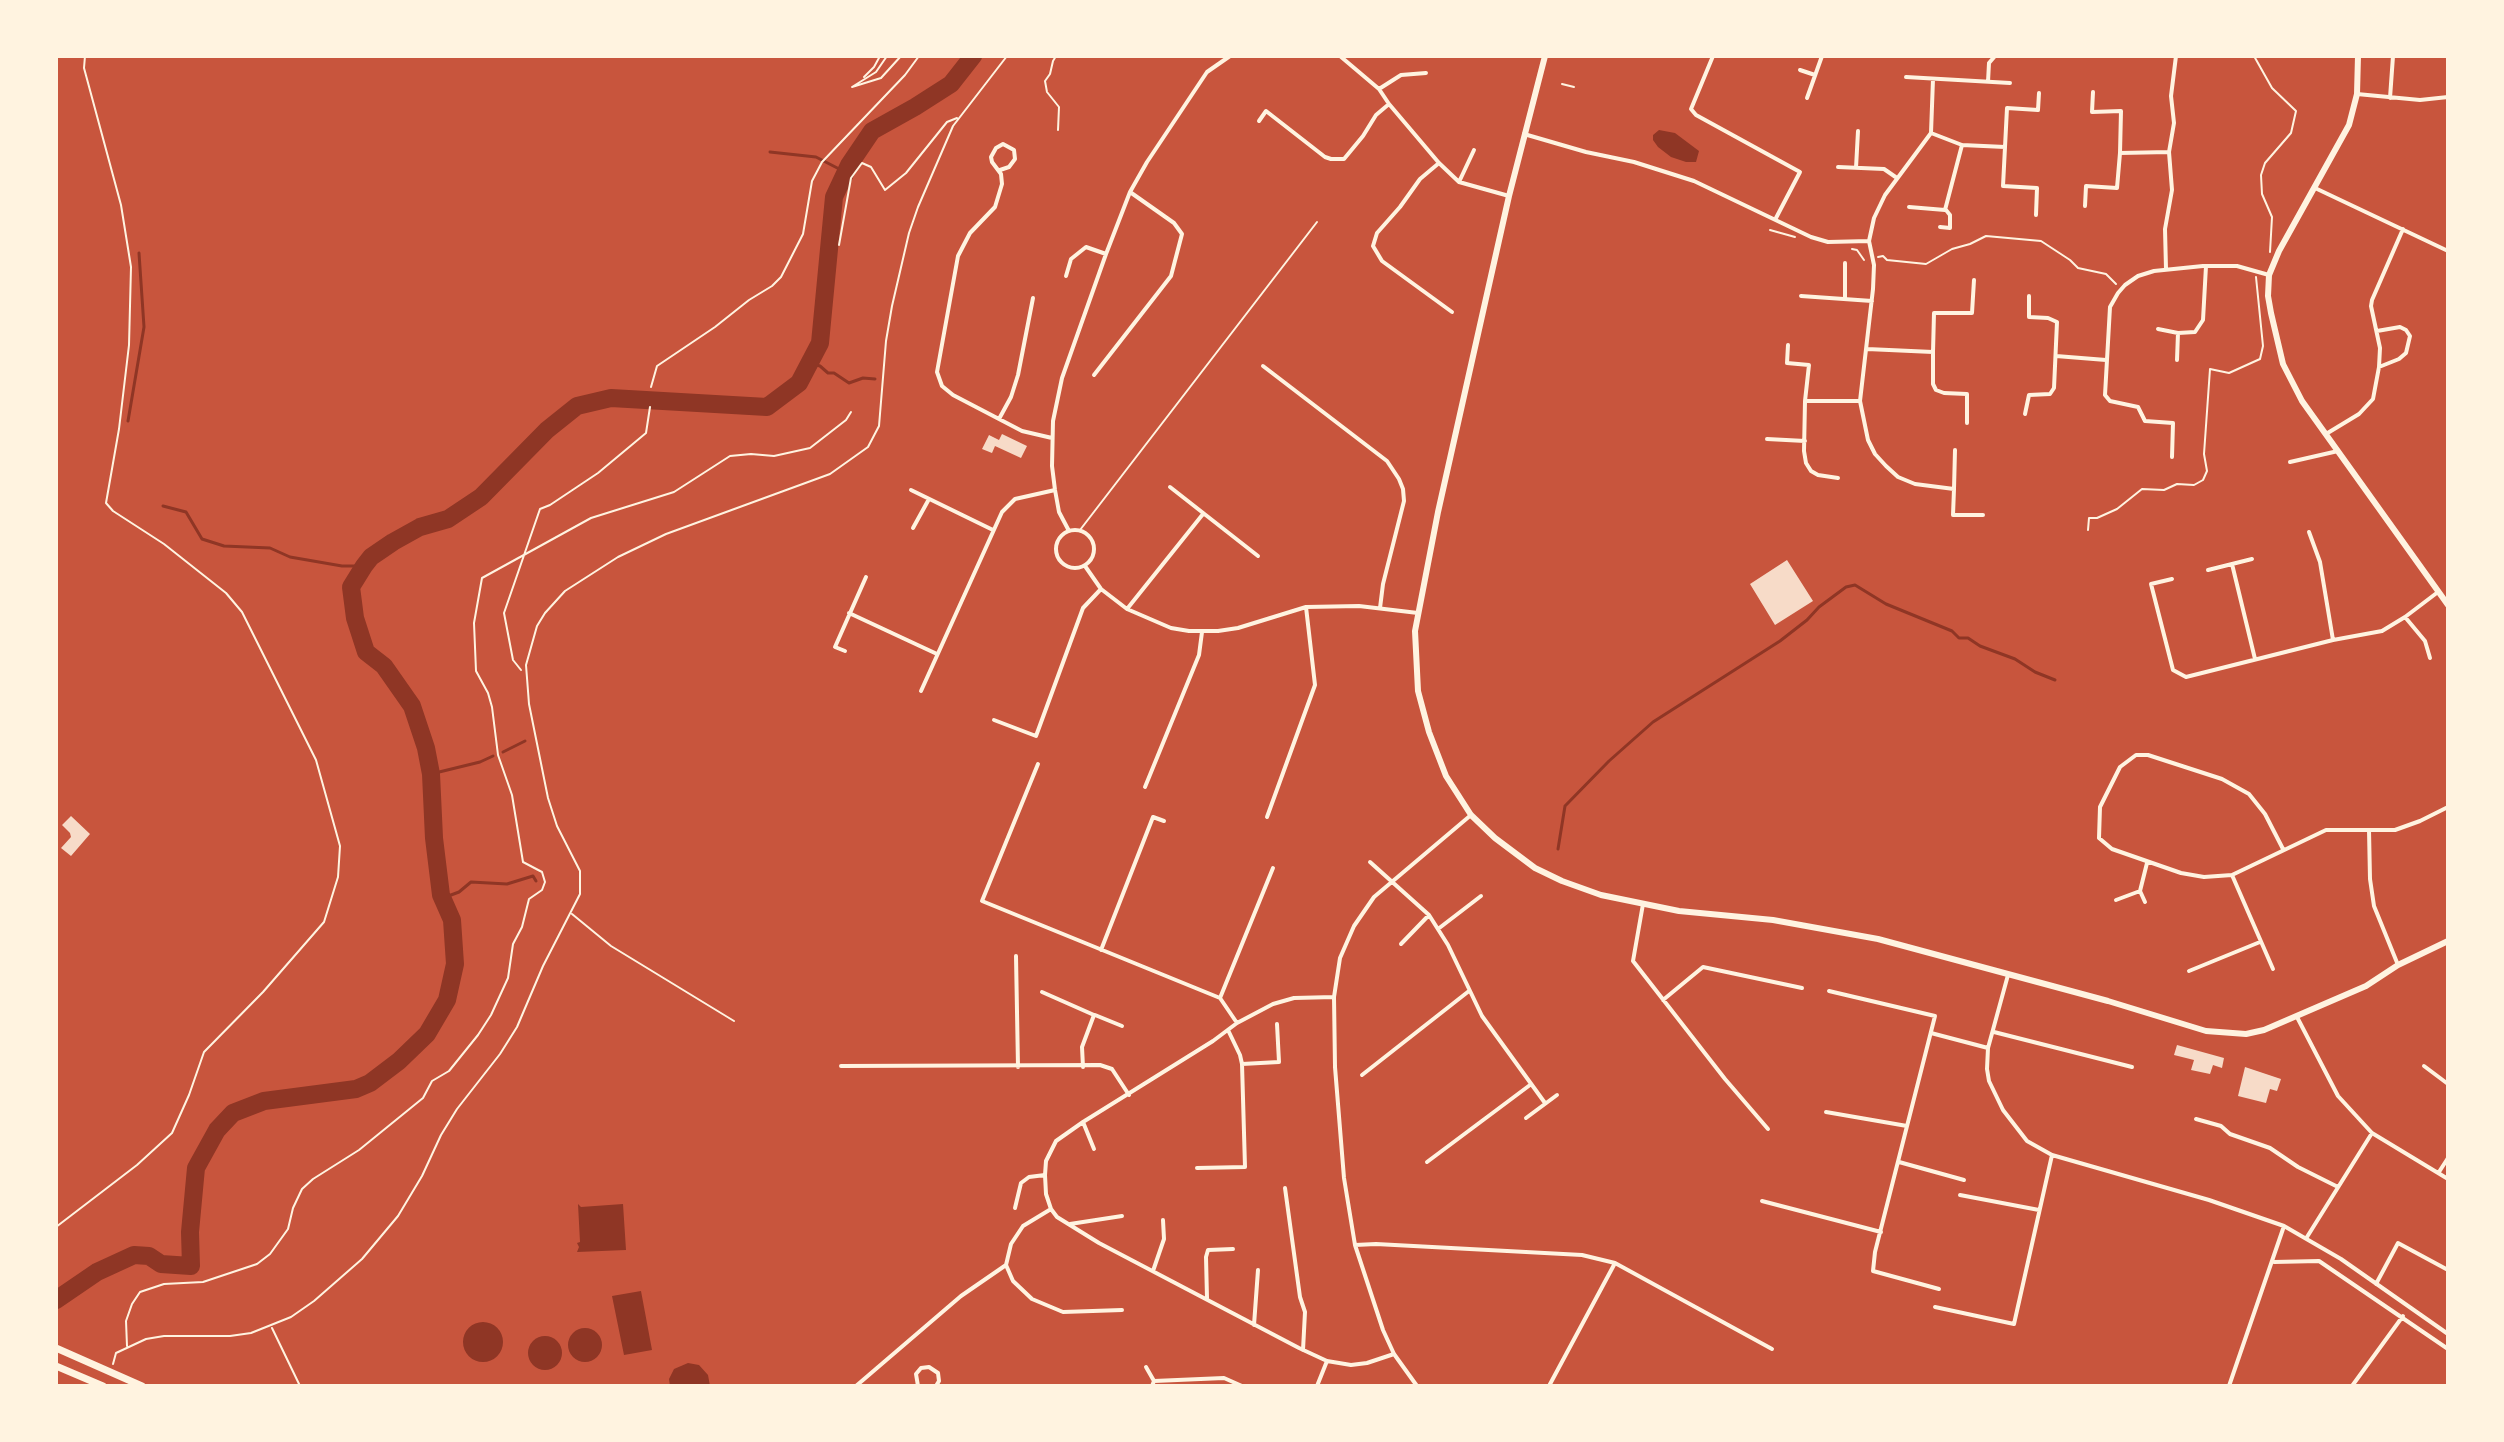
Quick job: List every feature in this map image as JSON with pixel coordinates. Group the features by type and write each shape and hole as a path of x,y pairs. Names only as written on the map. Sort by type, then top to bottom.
{"highway":[{"path":"56,1348 142,1386"},
{"path":"56,1366 103,1386"}],"street":[{"path":"1069,531 1059,512 1052,438 1062,378 1130,192 1207,72 1230,56"},
{"path":"1340,56 1379,89 1439,163 1459,182 1509,196"},
{"path":"1545,56 1509,196 1415,631 1418,691 1429,732 1446,776 1471,815 1495,838 1535,868 1601,895 1679,911 1773,920 1878,939 2108,1001 2206,1031 2246,1034 2264,1030 2366,986 2398,965 2448,941"},
{"path":"1713,56 1691,109 1696,115 1800,172 1776,218"},
{"path":"1807,98 1822,56"},
{"path":"1988,82 1989,63 1995,56"},
{"path":"2166,269 2165,229 2172,190 2169,152 2174,123 2171,96 2176,56"},
{"path":"2358,56 2357,94 2349,125 2268,274 2268,296 2283,364 2302,401 2448,605"},
{"path":"2390,98 2393,56"},
{"path":"1800,70 1815,75"},
{"path":"1379,89 1401,75 1426,73"},
{"path":"1906,77 2010,83"},
{"path":"1933,79 1931,133 1885,195 1874,218 1869,241 1873,259 1872,301 1860,401 1868,440 1886,466 1898,477 1915,484 1954,489"},
{"path":"2085,206 2086,186 2117,188 2120,153 2121,111 2092,112 2093,92"},
{"path":"2036,215 2037,188 2003,186 2007,108 2038,110 2039,93"},
{"path":"2357,94 2420,100 2448,97"},
{"path":"1259,121 1266,111 1325,157 1344,159 1376,115 1389,104"},
{"path":"1856,168 1858,131"},
{"path":"1931,133 1962,145 2005,147"},
{"path":"1524,134 1694,181 1811,237 1828,242 1869,241"},
{"path":"1000,170 1009,167 1015,159 1014,150 1003,144 996,148 991,157 994,166 1000,170 1002,184 995,207 970,233 958,256 937,372 942,386 953,395 1022,431 1052,438"},
{"path":"1945,210 1962,145"},
{"path":"1459,182 1474,150"},
{"path":"2120,153 2169,152"},
{"path":"1439,163 1420,179 1377,233 1373,246 1382,261 1452,312"},
{"path":"1838,167 1884,169 1897,178"},
{"path":"2315,188 2448,251"},
{"path":"1094,375 1171,276 1182,234 1174,223 1130,192"},
{"path":"1909,207 1945,210 1950,215 1950,228 1940,227"},
{"path":"2326,434 2368,406 2373,399 2379,367 2372,300 2403,229"},
{"path":"1066,276 1071,259 1086,247 1106,254"},
{"path":"1845,263 1845,298"},
{"path":"2158,329 2195,332 2203,320 2206,266"},
{"path":"2172,457 2173,423 2145,421 2138,407 2110,401 2105,395 2110,307 2125,285 2138,276 2166,269 2237,266 2268,274"},
{"path":"1967,423 1967,394 1942,392 1936,390 1933,384 1934,313 1972,313 1974,280"},
{"path":"1801,296 1872,301"},
{"path":"2025,414 2029,395 2052,392 2056,356 2057,322 2029,317 2029,296"},
{"path":"999,419 1018,375 1033,298"},
{"path":"2377,331 2400,327 2410,336 2406,353 2379,367"},
{"path":"2177,360 2178,333"},
{"path":"1788,345 1787,363 1809,365 1805,401 1806,463 1811,471 1838,478"},
{"path":"1867,349 1933,352"},
{"path":"2056,356 2106,360"},
{"path":"1263,366 1387,461 1399,479 1404,501 1380,608"},
{"path":"1805,401 1860,401"},
{"path":"1767,439 1805,441"},
{"path":"1955,450 1953,515 1983,515"},
{"path":"2290,462 2338,451"},
{"path":"1170,487 1258,556"},
{"path":"911,490 993,530"},
{"path":"921,691 1002,512 1015,499 1055,490"},
{"path":"913,528 929,499"},
{"path":"1127,609 1203,514"},
{"path":"1080,530 1093,543 1093,556 1085,566 1069,567 1057,555 1057,544 1069,531 1080,530"},
{"path":"2309,532 2320,562 2333,640"},
{"path":"2208,570 2252,559"},
{"path":"2232,564 2255,659"},
{"path":"1085,566 1101,589 1127,609 1171,628 1202,632 1238,628 1306,607 1337,605 1418,613"},
{"path":"845,651 835,647 866,577"},
{"path":"2172,579 2151,584 2173,670 2186,677 2333,640 2382,631 2438,592"},
{"path":"994,720 1036,736 1083,608 1101,589"},
{"path":"1267,817 1315,685 1306,607"},
{"path":"849,613 937,654"},
{"path":"2405,617 2425,641 2430,658"},
{"path":"1145,787 1199,655 1202,632"},
{"path":"2283,849 2265,814 2249,794 2222,779 2148,755 2136,755 2120,767 2100,807 2099,838 2112,849 2147,863 2204,877 2232,875 2326,830 2395,830 2448,807"},
{"path":"1038,764 982,901 1220,998 1237,1023"},
{"path":"1417,1386 1394,1354 1367,1288 1355,1245 1344,1178 1335,1067 1334,997 1340,958 1354,926 1374,897 1471,815"},
{"path":"1101,950 1153,817 1164,821"},
{"path":"2369,830 2374,906 2398,965"},
{"path":"1370,862 1429,915 1448,945 1482,1016 1545,1103"},
{"path":"2145,902 2140,891 2147,863"},
{"path":"1220,998 1273,868"},
{"path":"2232,875 2273,969"},
{"path":"2116,900 2140,891"},
{"path":"1438,929 1481,896"},
{"path":"1643,904 1633,961 1768,1129"},
{"path":"1401,944 1429,915"},
{"path":"2189,971 2260,942"},
{"path":"1016,956 1018,1067"},
{"path":"1663,1000 1703,967 1802,988"},
{"path":"2008,975 1988,1048 1987,1069 1989,1081 2003,1110 2027,1141 2052,1155 2209,1200 2284,1226 2307,1237 2448,1334"},
{"path":"1362,1075 1469,991"},
{"path":"1829,991 1935,1016 1875,1252 1873,1271 1939,1289"},
{"path":"1042,992 1122,1026"},
{"path":"1334,997 1284,1000 1237,1023 1083,1122 1056,1141 1046,1161 1046,1194 1051,1209 1068,1224 1303,1350 1327,1361 1351,1365 1394,1354"},
{"path":"1083,1067 1082,1047 1094,1015"},
{"path":"2297,1017 2338,1096 2372,1133 2448,1179"},
{"path":"1242,1064 1279,1062 1277,1024"},
{"path":"1197,1168 1245,1167 1242,1064 1228,1030"},
{"path":"1994,1032 2132,1067"},
{"path":"1931,1033 1988,1048"},
{"path":"841,1066 1100,1065 1112,1069 1129,1095"},
{"path":"2424,1066 2448,1084"},
{"path":"1427,1162 1530,1085"},
{"path":"1526,1118 1557,1095"},
{"path":"1826,1112 1907,1126"},
{"path":"2196,1119 2221,1126 2230,1134 2270,1148 2298,1167 2338,1187"},
{"path":"1083,1122 1094,1149"},
{"path":"2307,1237 2372,1133"},
{"path":"1935,1307 2014,1324 2052,1155"},
{"path":"2439,1172 2448,1158"},
{"path":"1899,1162 1964,1180"},
{"path":"1015,1208 1021,1183 1029,1177 1045,1175"},
{"path":"1285,1188 1300,1297 1305,1312 1303,1350"},
{"path":"1960,1195 2039,1210"},
{"path":"1762,1201 1881,1232"},
{"path":"1051,1209 1023,1226 1011,1244 1006,1265 1013,1281 1025,1294 1063,1312 1122,1310"},
{"path":"1068,1224 1122,1216"},
{"path":"1153,1271 1164,1239 1163,1220"},
{"path":"2229,1386 2284,1226"},
{"path":"2376,1284 2398,1243 2448,1270"},
{"path":"1355,1245 1582,1255 1615,1263 1772,1349"},
{"path":"1207,1298 1208,1250 1233,1249"},
{"path":"2274,1262 2319,1261 2448,1349"},
{"path":"1549,1386 1615,1263"},
{"path":"856,1386 961,1296 1006,1265"},
{"path":"1254,1325 1258,1270"},
{"path":"2352,1386 2403,1316"},
{"path":"1317,1386 1327,1361"},
{"path":"918,1386 916,1374 925,1367 936,1370 938,1384 945,1386"},
{"path":"1146,1367 1153,1383 1224,1378 1242,1386"}],"path":[{"path":"56,1227 137,1165 172,1133 204,1052 263,992 324,922 338,877 340,846 316,760 242,612 215,585 164,544 113,511 106,503 129,345 131,267 121,205 84,68 85,56"},
{"path":"852,87 874,67 880,56"},
{"path":"852,87 876,72 887,56"},
{"path":"852,87 881,78 901,56"},
{"path":"651,387 657,366 781,277 803,234 812,181 822,162 905,75 919,56"},
{"path":"113,1364 116,1353 146,1339 230,1336 272,1327 314,1301 342,1278 398,1216 457,1109 517,1027 543,966 580,894 580,871 551,811 529,704 526,665 537,626 565,591 625,552 724,511 830,474 868,447 879,426 886,341 909,233 958,117 1007,56"},
{"path":"1056,56 1045,81 1047,92 1059,107 1058,130"},
{"path":"2254,56 2272,88 2296,111 2291,133 2265,163 2261,175 2262,194 2272,217 2268,274"},
{"path":"1562,84 1574,87"},
{"path":"839,245 851,178 862,163 871,167 885,190 906,173 947,122 958,117"},
{"path":"1080,530 1317,222"},
{"path":"1770,230 1802,239"},
{"path":"1843,248 1857,250 1865,261 1883,256 1887,260 1926,264 1952,249 1986,236 2041,241 2078,268 2106,274 2115,283 2125,285"},
{"path":"2088,530 2089,518 2097,518 2117,509 2142,489 2164,490 2177,484 2194,485 2203,480 2207,471 2204,454 2210,369 2229,373 2260,359 2263,346 2256,276"},
{"path":"521,670 513,660 504,613 540,509 598,473 646,433 650,407"},
{"path":"127,1347 126,1321 140,1292 164,1284 203,1282 257,1264 270,1254 288,1229 302,1189 359,1150 423,1098 432,1081 449,1071 491,1015 508,978 513,944 522,927 529,899 542,890 545,882 542,872 523,862 512,795 498,755 492,707 476,671 474,623 482,578 591,518 674,492 730,456 774,456 810,448 846,420 851,412"},
{"path":"572,913 611,946 734,1021"},
{"path":"272,1327 300,1386"}],"shaded area":[{"path":"1659,130 1675,133 1699,151 1696,162 1671,157 1658,147 1653,135"},
{"path":"578,1204 581,1207 623,1204 626,1250 577,1252 577,1243 580,1242"},
{"path":"641,1291 652,1350 624,1355 612,1296"},
{"path":"483,1322 497,1328 503,1342 497,1356 483,1362 469,1356 463,1342 469,1328"},
{"path":"585,1328 597,1333 602,1345 597,1357 585,1362 573,1357 568,1345 573,1333"},
{"path":"545,1336 557,1341 562,1353 557,1365 545,1370 533,1365 528,1353 533,1341"},
{"path":"688,1363 699,1365 708,1375 710,1386 670,1386 669,1379 674,1369"}],"building":[{"path":"1002,434 1027,446 1021,458 995,446 992,453 982,449 989,435 999,440"},
{"path":"1787,560 1813,601 1775,625 1750,584"},
{"path":"71,816 90,834 71,856 61,848 71,837 62,825"},
{"path":"2177,1045 2224,1058 2222,1068 2213,1065 2210,1074 2191,1070 2194,1060 2174,1055"},
{"path":"2245,1067 2281,1079 2277,1091 2270,1089 2266,1103 2238,1096"}],"waterway":[{"path":"56,1300 97,1272 134,1255 149,1256 161,1264 191,1266 190,1232 196,1168 217,1130 233,1113 264,1101 356,1089 370,1083 427,1034 447,1000 455,964 452,920 441,895 431,774 412,706 384,666 366,652 355,618 351,587 364,566 371,557 393,542 420,527 448,519 481,497 547,430 577,406 611,398 767,407 799,383 820,343 834,197 849,165 872,131 951,84 973,56"},
{"path":"770,152 816,157 845,172"},
{"path":"128,421 144,327 139,253"},
{"path":"810,363 849,383 863,378 875,379"},
{"path":"163,506 186,512 202,539 224,546 270,548 290,557 342,566 364,566"},
{"path":"1558,849 1565,806 1609,761 1653,722 1780,641 1846,587 1855,585 1886,604 1952,631 1959,638 1968,638 1980,646 2015,659 2055,680"},
{"path":"503,752 525,741"},
{"path":"431,774 493,756"},
{"path":"443,898 459,892 471,882 507,884 533,876 536,881"}]}
